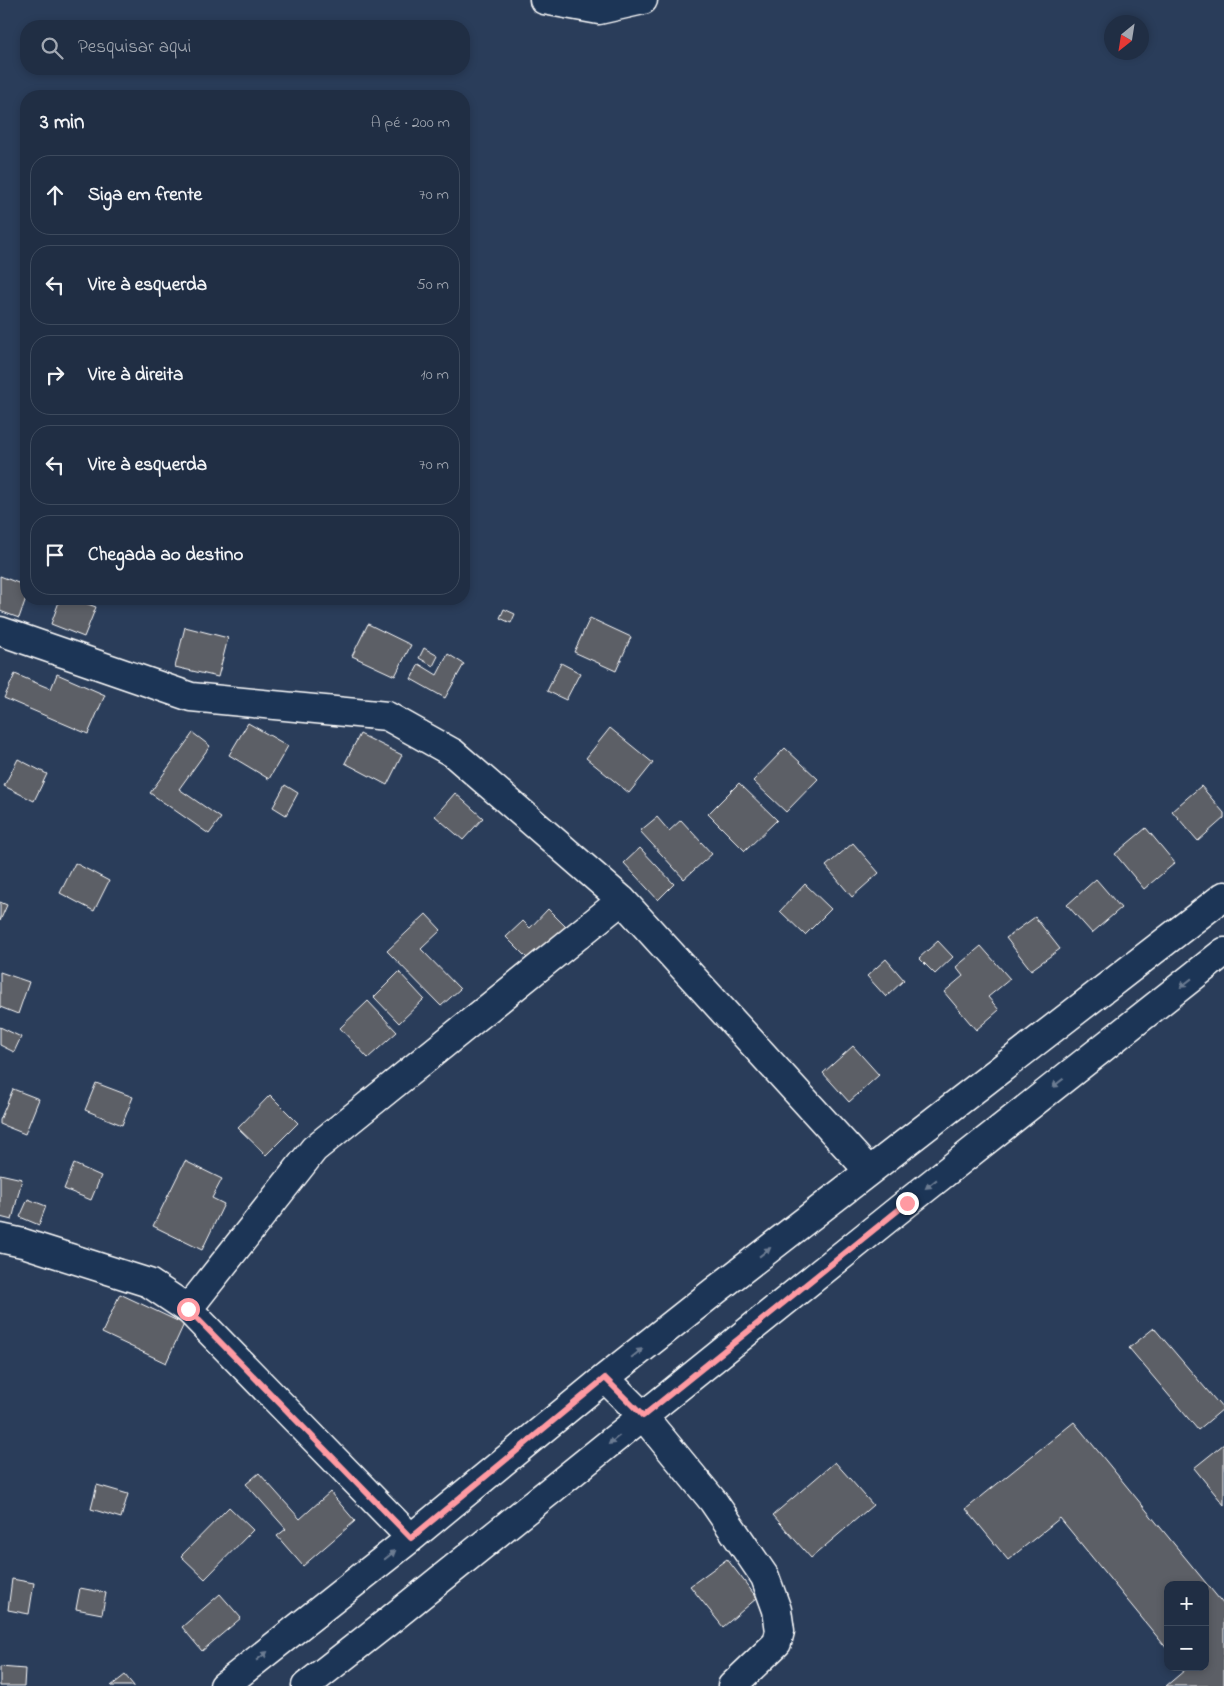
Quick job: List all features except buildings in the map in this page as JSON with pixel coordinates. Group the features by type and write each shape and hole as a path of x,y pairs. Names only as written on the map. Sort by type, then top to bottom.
{"street":[{"path":"544,0 599,10 643,0"},
{"path":"0,630 191,697 387,716 453,753 622,900 869,1171"},
{"path":"224,1686 411,1538 605,1378 1224,896"},
{"path":"188,1309 314,1149 622,900"},
{"path":"306,1686 386,1624 914,1197 1224,952"},
{"path":"0,1238 23,1243 150,1283 188,1309 411,1538"},
{"path":"605,1378 643,1416 713,1500 765,1577 777,1610 780,1632 777,1643 732,1686"}],"route":[{"path":"188,1309 411,1538 605,1378 643,1416 907,1203"}]}
